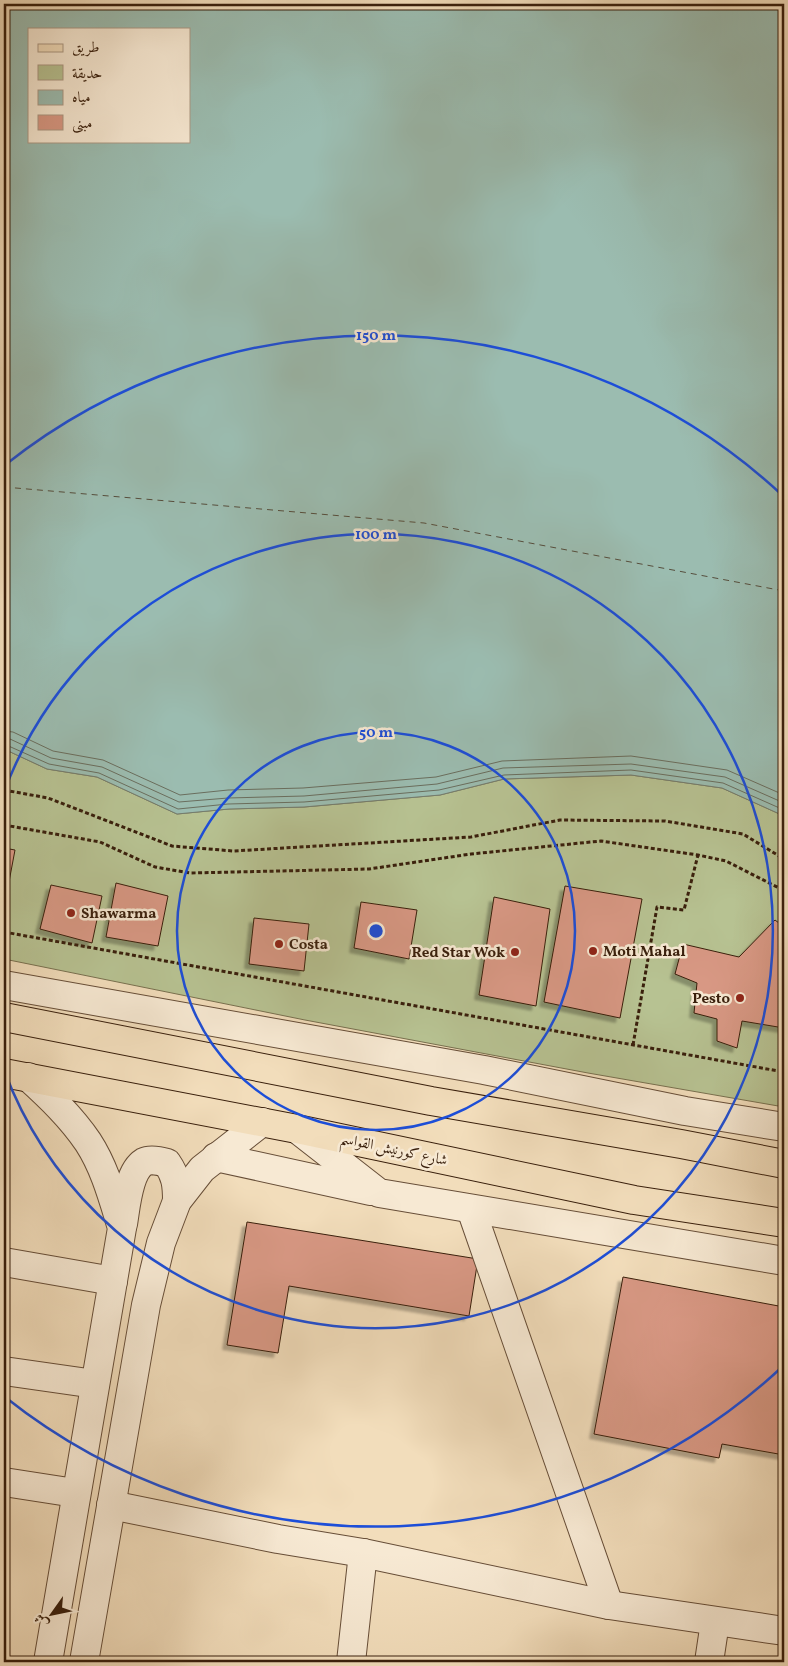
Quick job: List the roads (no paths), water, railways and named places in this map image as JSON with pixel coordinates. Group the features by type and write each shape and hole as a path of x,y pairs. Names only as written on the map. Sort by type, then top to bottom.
{"main road":[{"path":"4,1017 432,1101 681,1144 784,1164"},
{"name":"شارع كورنيش القواسم","path":"16,1075 297,1128 634,1200 674,1204 784,1223"}],"street":[{"path":"4,985 484,1070 685,1111 784,1127"},
{"path":"16,1075 53,1099 89,1143 100,1163 122,1228"},
{"path":"84,1662 146,1305 161,1243 177,1201 202,1169 262,1122"},
{"path":"297,1128 378,1192"},
{"path":"216,1157 378,1192 784,1261"},
{"path":"48,1662 112,1281 132,1178 136,1169 145,1162 155,1160 167,1163 177,1182 177,1201"},
{"path":"471,1209 609,1605"},
{"path":"4,1262 112,1281"},
{"path":"4,1371 95,1384"},
{"path":"4,1482 75,1494"},
{"path":"111,1505 278,1539 363,1553 609,1605 784,1632"},
{"path":"351,1662 363,1553"},
{"path":"709,1662 715,1622"}],"water":[{"path":"4,4 784,4 784,816 722,788 631,775 504,779 440,795 304,807 229,809 177,814 97,777 47,769 4,749"}],"place":[{"name":"Shawarma","path":"71,913"},
{"name":"Costa","path":"279,944"},
{"name":"Moti Mahal","path":"593,951"},
{"name":"Red Star Wok","path":"515,952"},
{"name":"Pesto","path":"740,998"}]}
